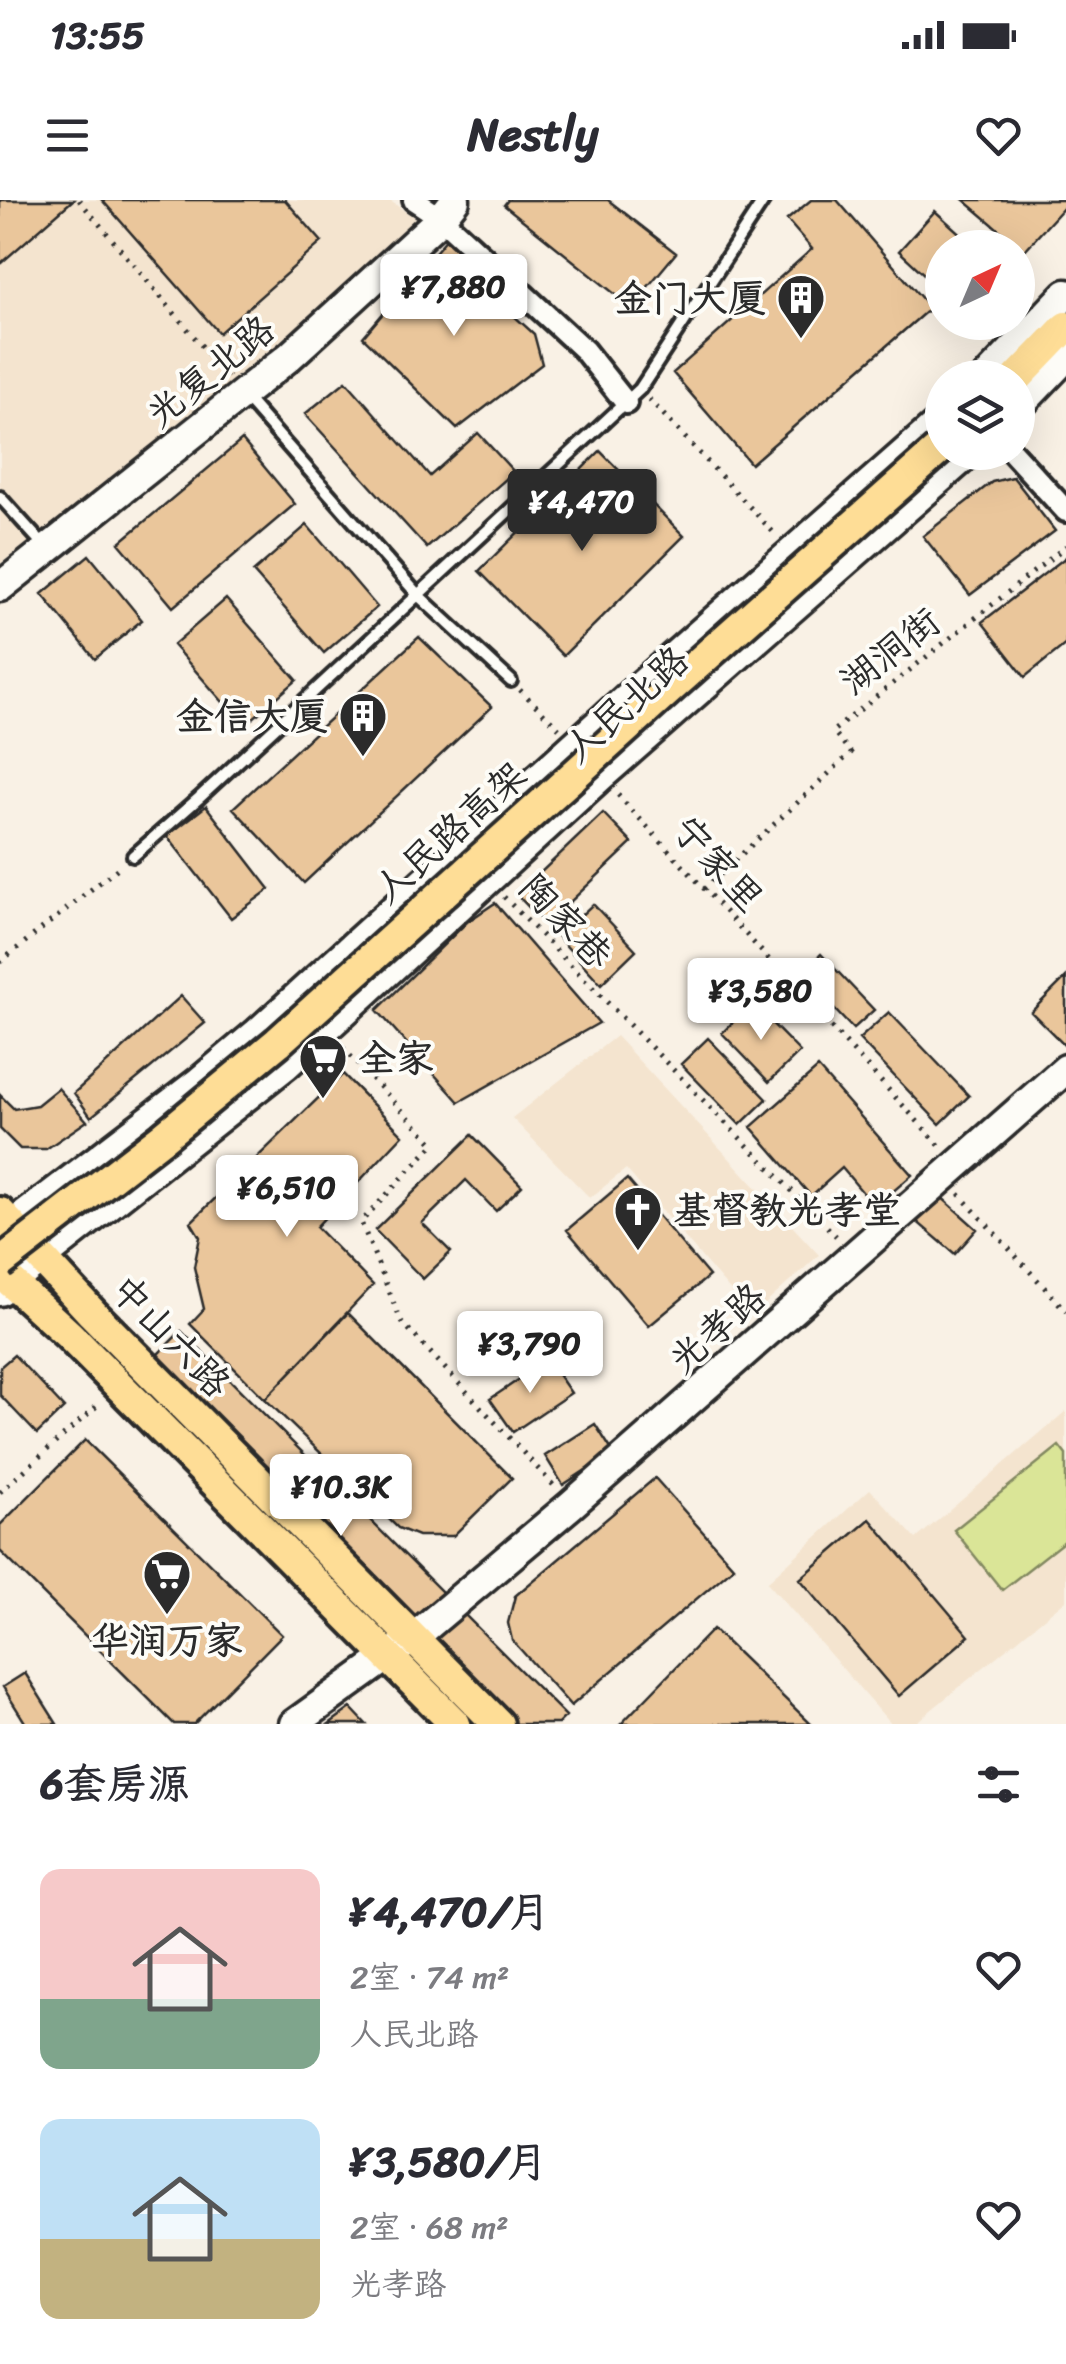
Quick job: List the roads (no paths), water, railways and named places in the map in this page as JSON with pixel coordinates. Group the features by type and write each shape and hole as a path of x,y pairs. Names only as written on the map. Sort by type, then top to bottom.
{"main road":[{"name":"光复北路","path":"0,586 304,344 448,209"},
{"path":"1003,360 1066,294"},
{"path":"1035,360 1066,327"},
{"path":"1035,390 1066,358"},
{"name":"人民北路","path":"4,1224 200,1081 256,1034 574,745 925,435"},
{"name":"人民路高架","path":"3,1277 278,1042 925,462"},
{"name":"人民北路","path":"3,1277 41,1259 246,1098 601,776 950,470"},
{"name":"光孝路","path":"294,1724 412,1638 572,1505 1066,1069"},
{"name":"中山六路","path":"4,1224 498,1724"},
{"name":"中山六路","path":"3,1277 120,1386 454,1724"}],"street":[{"path":"414,200 448,209 633,396"},
{"path":"1028,470 1066,511"}],"lane":[{"path":"133,856 633,396 764,200"},
{"path":"242,394 418,594 511,681"},
{"path":"0,496 48,549"}],"place":[{"name":"金门大厦","path":"801,340"},
{"name":"金信大厦","path":"363,758"},
{"name":"全家","path":"323,1100"},
{"name":"基督教光孝堂","path":"638,1252"},
{"name":"华润万家","path":"167,1616"}]}
